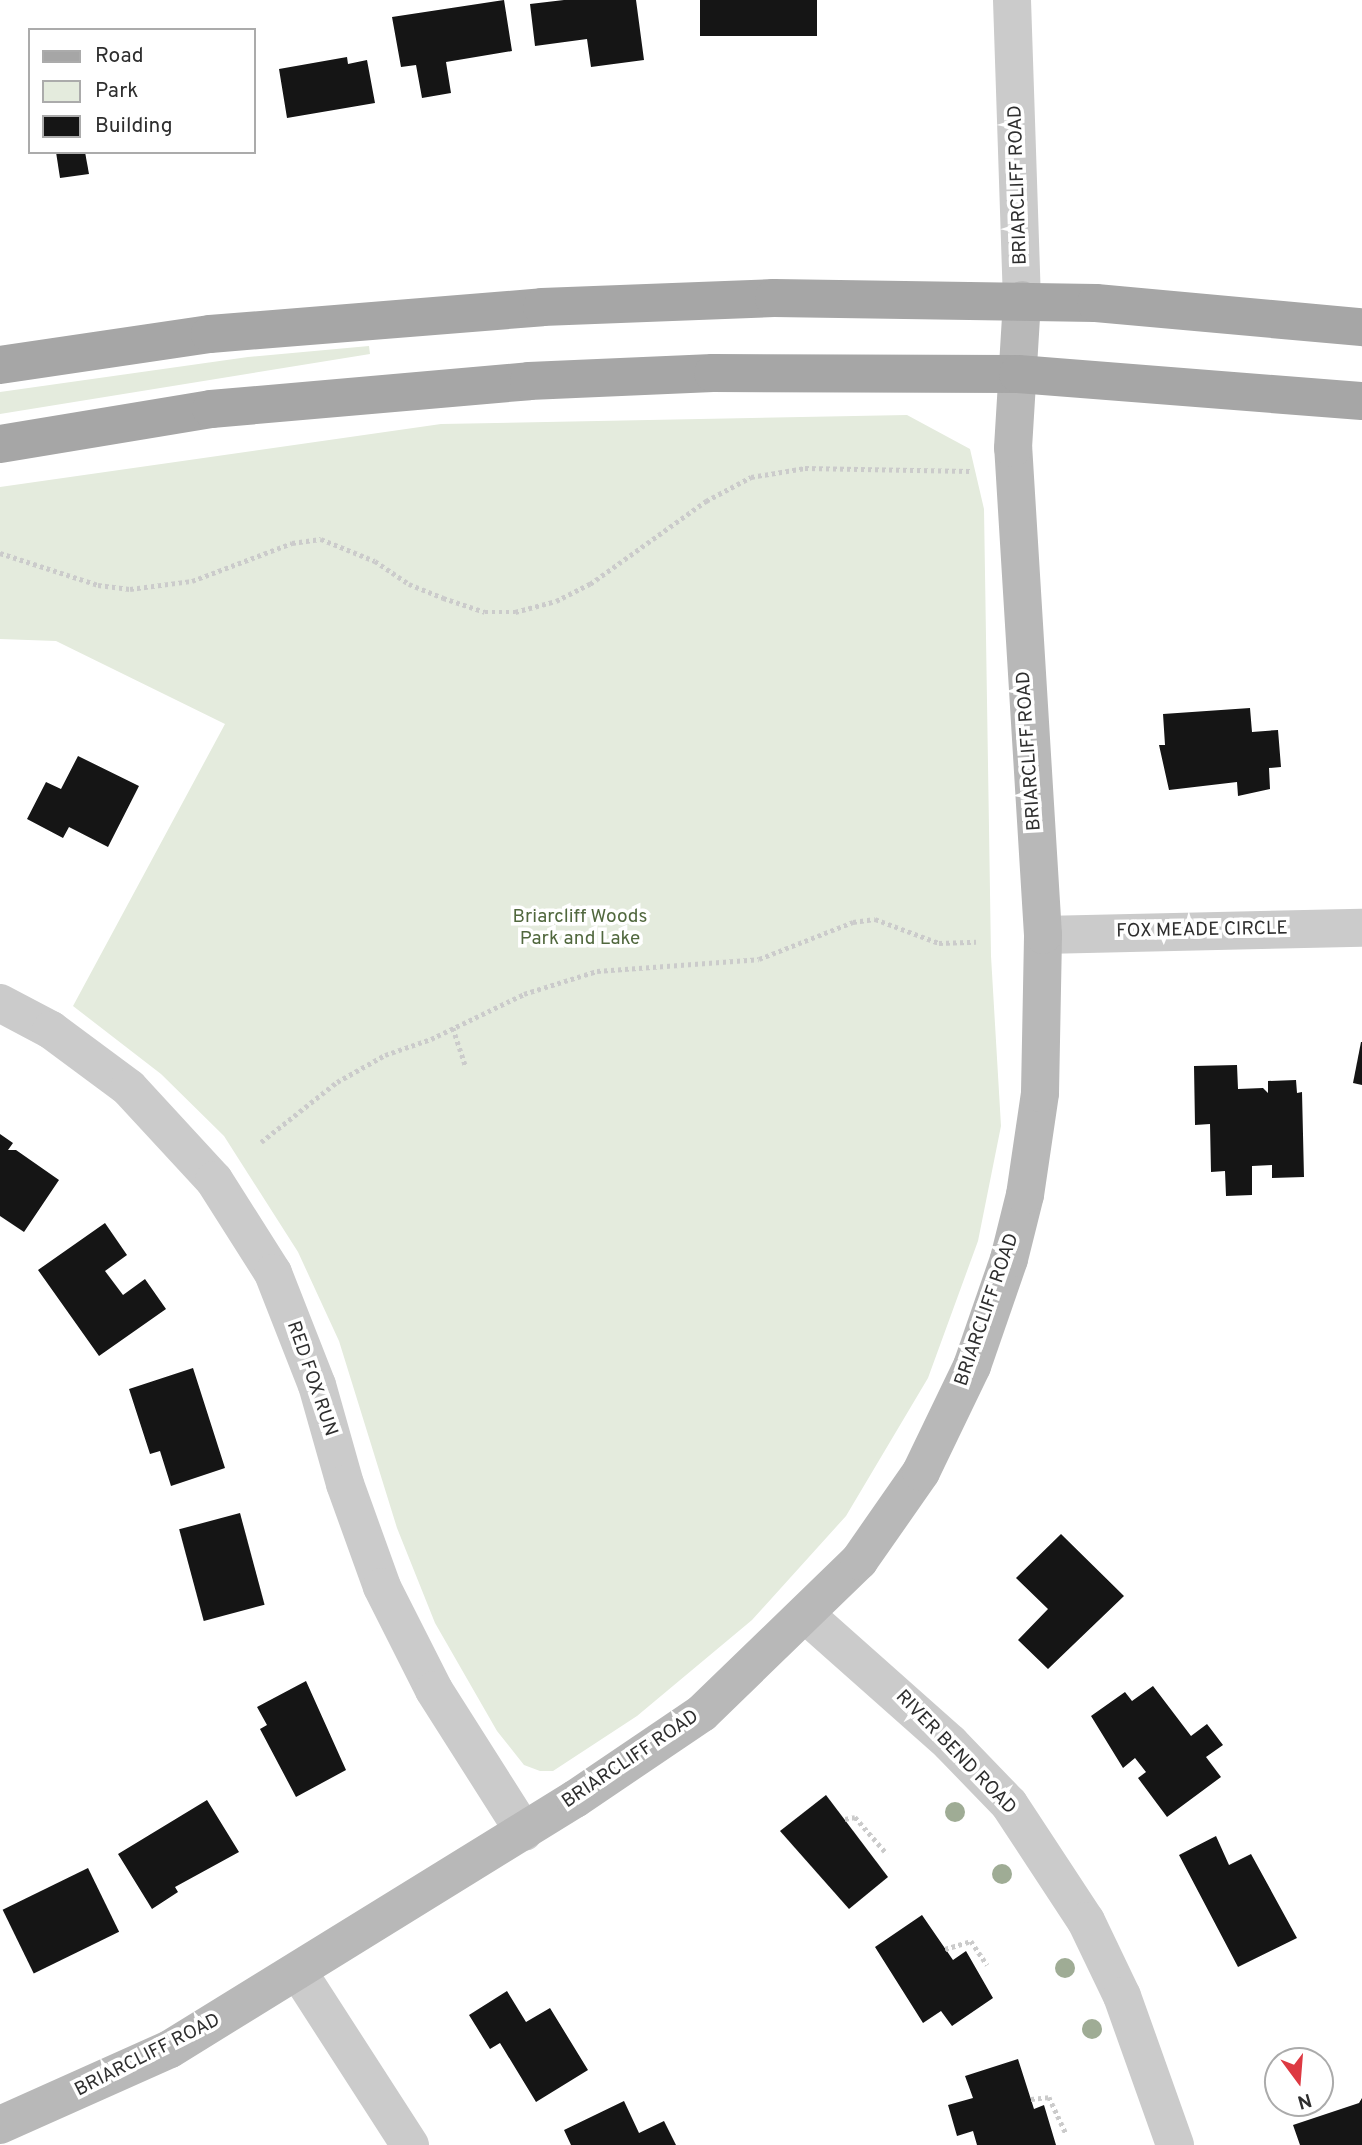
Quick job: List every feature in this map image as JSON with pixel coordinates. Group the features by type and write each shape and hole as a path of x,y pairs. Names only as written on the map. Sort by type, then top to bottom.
{"main road":[{"path":"0,365 210,334 542,307 774,298 1022,300 1362,327"},
{"path":"0,444 211,409 529,381 713,373 1018,374 1362,401"}],"street":[{"name":"BRIARCLIFF ROAD","path":"0,2125 170,2049 299,1973 524,1832 702,1713 859,1561 921,1472 976,1354 1009,1259 1034,1146 1044,1034 1043,935 1013,448 1022,300 1012,0"},
{"name":"FOX MEADE CIRCLE","path":"1043,935 1362,928"},
{"name":"RED FOX RUN","path":"0,1003 51,1030 129,1088 214,1180 266,1262 317,1385 345,1484 382,1587 434,1690 524,1832"},
{"name":"RIVER BEND ROAD","path":"806,1615 950,1743 1009,1804 1092,1934 1122,1996 1175,2145"},
{"path":"299,1973 410,2145"}],"path":[{"path":"0,553 87,582 130,589 192,581 292,542 321,540 375,561 410,584 443,598 485,612 515,612 556,601 590,584 706,501 751,477 804,468 970,471"},
{"path":"261,1142 305,1105 362,1066 453,1028 524,994 597,971 759,959 853,922 875,919 939,943 976,942"},
{"path":"453,1028 466,1067"},
{"path":"845,1819 855,1817 887,1854"},
{"path":"945,1949 971,1941 987,1965"},
{"path":"1031,2099 1049,2098 1066,2133"}],"green space":[{"path":"369,346 370,354 0,414 0,392 248,357"},
{"name":"Briarcliff Woods Park and Lake","path":"907,415 970,449 984,509 991,956 1001,1126 978,1241 928,1378 846,1516 752,1620 637,1716 553,1771 540,1771 524,1765 497,1731 435,1623 397,1528 339,1341 298,1252 224,1136 161,1074 73,1006 225,724 56,641 0,639 0,487 441,424"}],"building":[{"path":"504,0 512,51 446,62 451,93 422,98 416,65 401,67 392,17"},
{"path":"564,0 636,0 644,60 591,67 587,39 535,46 530,4"},
{"path":"700,0 817,0 817,36 700,36"},
{"path":"347,57 348,64 367,60 375,103 287,118 279,69"},
{"path":"56,154 85,154 89,174 60,178"},
{"path":"1250,708 1252,732 1278,730 1281,767 1269,768 1270,789 1238,796 1237,782 1169,790 1159,745 1165,745 1163,714"},
{"path":"78,756 139,786 108,847 69,827 63,838 27,819 46,782 61,789"},
{"path":"1362,1042 1362,1085 1353,1083"},
{"path":"1237,1065 1238,1089 1263,1088 1268,1093 1268,1081 1296,1080 1297,1093 1302,1092 1304,1177 1272,1178 1272,1165 1252,1166 1252,1195 1226,1196 1225,1171 1211,1172 1210,1124 1195,1125 1194,1066"},
{"path":"0,1134 13,1143 8,1150 16,1150 59,1180 24,1232 0,1216"},
{"path":"105,1223 127,1255 105,1271 123,1295 145,1279 166,1309 99,1356 38,1270"},
{"path":"193,1368 225,1468 171,1486 160,1451 150,1454 129,1389"},
{"path":"240,1513 265,1605 204,1621 179,1529"},
{"path":"1061,1534 1124,1596 1048,1669 1018,1640 1048,1609 1016,1578"},
{"path":"306,1681 346,1770 296,1797 260,1729 267,1725 257,1707"},
{"path":"1153,1686 1191,1736 1207,1724 1223,1745 1206,1757 1221,1777 1167,1817 1138,1778 1146,1772 1135,1758 1123,1768 1091,1716 1125,1692 1132,1701"},
{"path":"826,1795 888,1877 849,1909 780,1831"},
{"path":"207,1800 239,1852 175,1887 178,1892 152,1909 118,1854"},
{"path":"1216,1836 1229,1865 1251,1854 1297,1938 1238,1967 1179,1855"},
{"path":"88,1868 119,1932 34,1973 3,1910"},
{"path":"922,1915 953,1960 966,1951 993,1998 952,2026 941,2011 923,2023 875,1947"},
{"path":"507,1991 526,2022 550,2008 588,2070 536,2102 500,2043 490,2049 469,2015"},
{"path":"1018,2059 1034,2109 1044,2105 1056,2145 977,2145 973,2131 957,2136 948,2105 973,2098 965,2076"},
{"path":"1362,2098 1362,2145 1300,2145 1293,2125 1317,2117 1334,2117 1334,2111 1359,2103"},
{"path":"624,2101 639,2133 664,2121 676,2145 571,2145 564,2130"}]}
